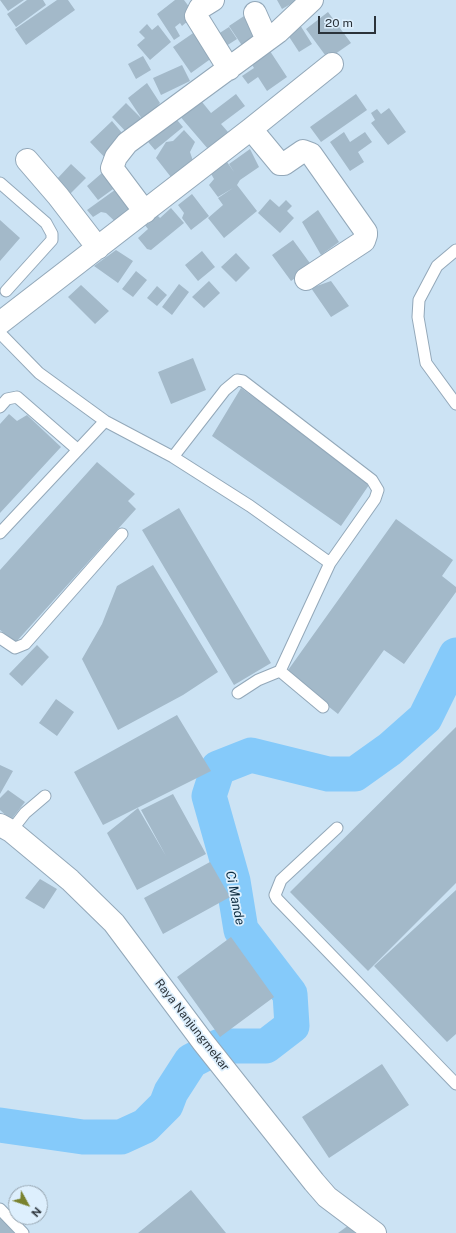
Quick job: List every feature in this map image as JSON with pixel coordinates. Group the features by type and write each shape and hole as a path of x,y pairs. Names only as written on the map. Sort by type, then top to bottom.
{"street":[{"path":"214,0 200,8 196,16 229,69"},
{"path":"145,212 112,168 116,156 127,143 267,40 312,0"},
{"path":"255,13 267,40"},
{"path":"0,323 9,296 98,248 332,64"},
{"path":"251,129 280,164 284,164 303,151 311,154 366,232 364,241 306,279"},
{"path":"27,160 58,196 98,248"},
{"name":"Raya Nanjungmekar","path":"6,828 70,880 114,923 203,1042 327,1197 375,1233"}],"lane":[{"path":"0,183 46,223 52,234 52,240 9,296"},
{"path":"456,250 437,266 419,300 418,317 426,363 456,404"},
{"path":"0,333 39,372 105,421 173,457 250,506 330,563"},
{"path":"173,457 230,385 237,380 249,384 372,480 378,490 375,499 330,563 280,670 258,680 238,693"},
{"path":"0,407 7,399 17,398 78,450"},
{"path":"0,533 105,421"},
{"path":"0,638 15,648 25,644 122,534"},
{"path":"280,670 323,708"},
{"path":"6,828 45,796"},
{"path":"338,828 281,880 275,895 456,1084"},
{"path":"0,1209 23,1233"}],"building":[{"path":"0,0 24,0 8,11"},
{"path":"27,0 43,0 46,5 16,27 7,14"},
{"path":"57,0 68,0 75,10 26,45 15,29"},
{"path":"175,0 184,0 193,12 189,20 182,26 180,23 175,27 180,36 174,40 157,14"},
{"path":"277,0 295,0 296,1 282,9"},
{"path":"328,12 351,43 328,59 306,29"},
{"path":"244,16 258,36 243,47 229,26"},
{"path":"147,24 152,30 158,25 171,42 150,60 137,45 145,38 139,32"},
{"path":"300,25 312,44 299,52 286,32"},
{"path":"229,27 237,39 220,50 212,38"},
{"path":"199,29 216,55 191,73 173,47"},
{"path":"268,48 287,77 267,91 258,77 248,84 242,76 254,68 249,60"},
{"path":"143,56 151,70 136,79 128,64"},
{"path":"182,65 190,81 161,95 153,78"},
{"path":"147,83 160,103 144,122 128,98"},
{"path":"236,94 245,106 221,124 228,132 208,149 178,114 198,97 211,113"},
{"path":"356,94 367,110 321,142 310,127"},
{"path":"126,103 143,120 128,134 112,117"},
{"path":"389,108 406,132 388,145 371,123 375,120 371,113 377,109 381,114"},
{"path":"172,114 183,127 155,150 143,136"},
{"path":"112,121 128,140 109,162 90,142"},
{"path":"184,130 195,142 190,152 194,164 174,181 156,158 166,142 173,141"},
{"path":"344,132 350,142 365,132 372,142 358,152 364,162 350,171 330,142"},
{"path":"250,149 259,167 240,180 237,185 257,211 224,238 208,218 223,205 218,198 233,188 218,197 209,185 214,179 210,172 225,159 234,172 229,164"},
{"path":"71,164 86,178 70,194 56,180"},
{"path":"110,166 120,184 98,200 87,186"},
{"path":"119,187 139,214 121,227 106,213 101,212 93,217 87,210"},
{"path":"192,194 209,216 191,230 182,218 184,213 178,205"},
{"path":"270,199 279,207 286,200 292,206 287,211 294,218 280,233 258,213"},
{"path":"171,208 184,223 151,250 147,249 138,238 148,229 144,224 156,214 160,218"},
{"path":"318,210 339,242 321,255 302,222"},
{"path":"0,220 20,238 0,261"},
{"path":"293,240 312,266 291,281 272,255"},
{"path":"116,250 133,261 118,283 94,266"},
{"path":"202,251 215,267 198,281 185,265"},
{"path":"236,253 250,268 236,282 221,267"},
{"path":"136,271 147,280 133,297 122,289"},
{"path":"209,281 220,293 204,308 192,297"},
{"path":"331,281 349,306 331,317 311,288"},
{"path":"179,284 189,292 172,315 162,307"},
{"path":"81,285 109,311 95,324 68,297"},
{"path":"157,286 167,295 157,306 147,298"},
{"path":"193,358 206,390 171,404 158,372"},
{"path":"241,388 371,482 341,526 212,436"},
{"path":"9,414 17,421 27,415 61,447 0,513 0,424"},
{"path":"97,462 135,494 128,501 136,509 16,642 0,630 0,570"},
{"path":"179,508 271,663 234,685 142,530"},
{"path":"396,519 453,560 442,576 456,587 456,592 404,664 384,650 338,714 286,673"},
{"path":"153,565 218,672 183,695 118,730 82,659 102,624 117,586"},
{"path":"37,645 49,657 22,686 9,674"},
{"path":"56,699 74,712 57,736 39,723"},
{"path":"177,715 211,771 103,825 74,772"},
{"path":"456,727 456,883 368,971 290,892"},
{"path":"0,765 13,771 0,794"},
{"path":"8,790 25,802 11,820 0,810 0,798"},
{"path":"173,794 206,854 137,890 107,833 138,808 166,856 141,810"},
{"path":"210,862 230,897 163,934 144,898"},
{"path":"40,879 57,889 44,909 25,898"},
{"path":"456,890 456,1034 447,1042 374,966"},
{"path":"231,937 274,997 220,1037 177,977"},
{"path":"382,1064 409,1105 329,1158 302,1117"},
{"path":"191,1190 226,1233 138,1233"},
{"path":"0,1217 15,1233 0,1233"},
{"path":"349,1225 355,1233 338,1233"}],"waterway":[{"name":"Ci Mande","path":"0,1125 83,1137 121,1137 145,1126 166,1105 171,1092 191,1061 220,1046 266,1046 292,1026 290,994 241,930 233,881 209,796 218,768 251,755 328,774 355,774 390,749 425,718 456,655"}]}
